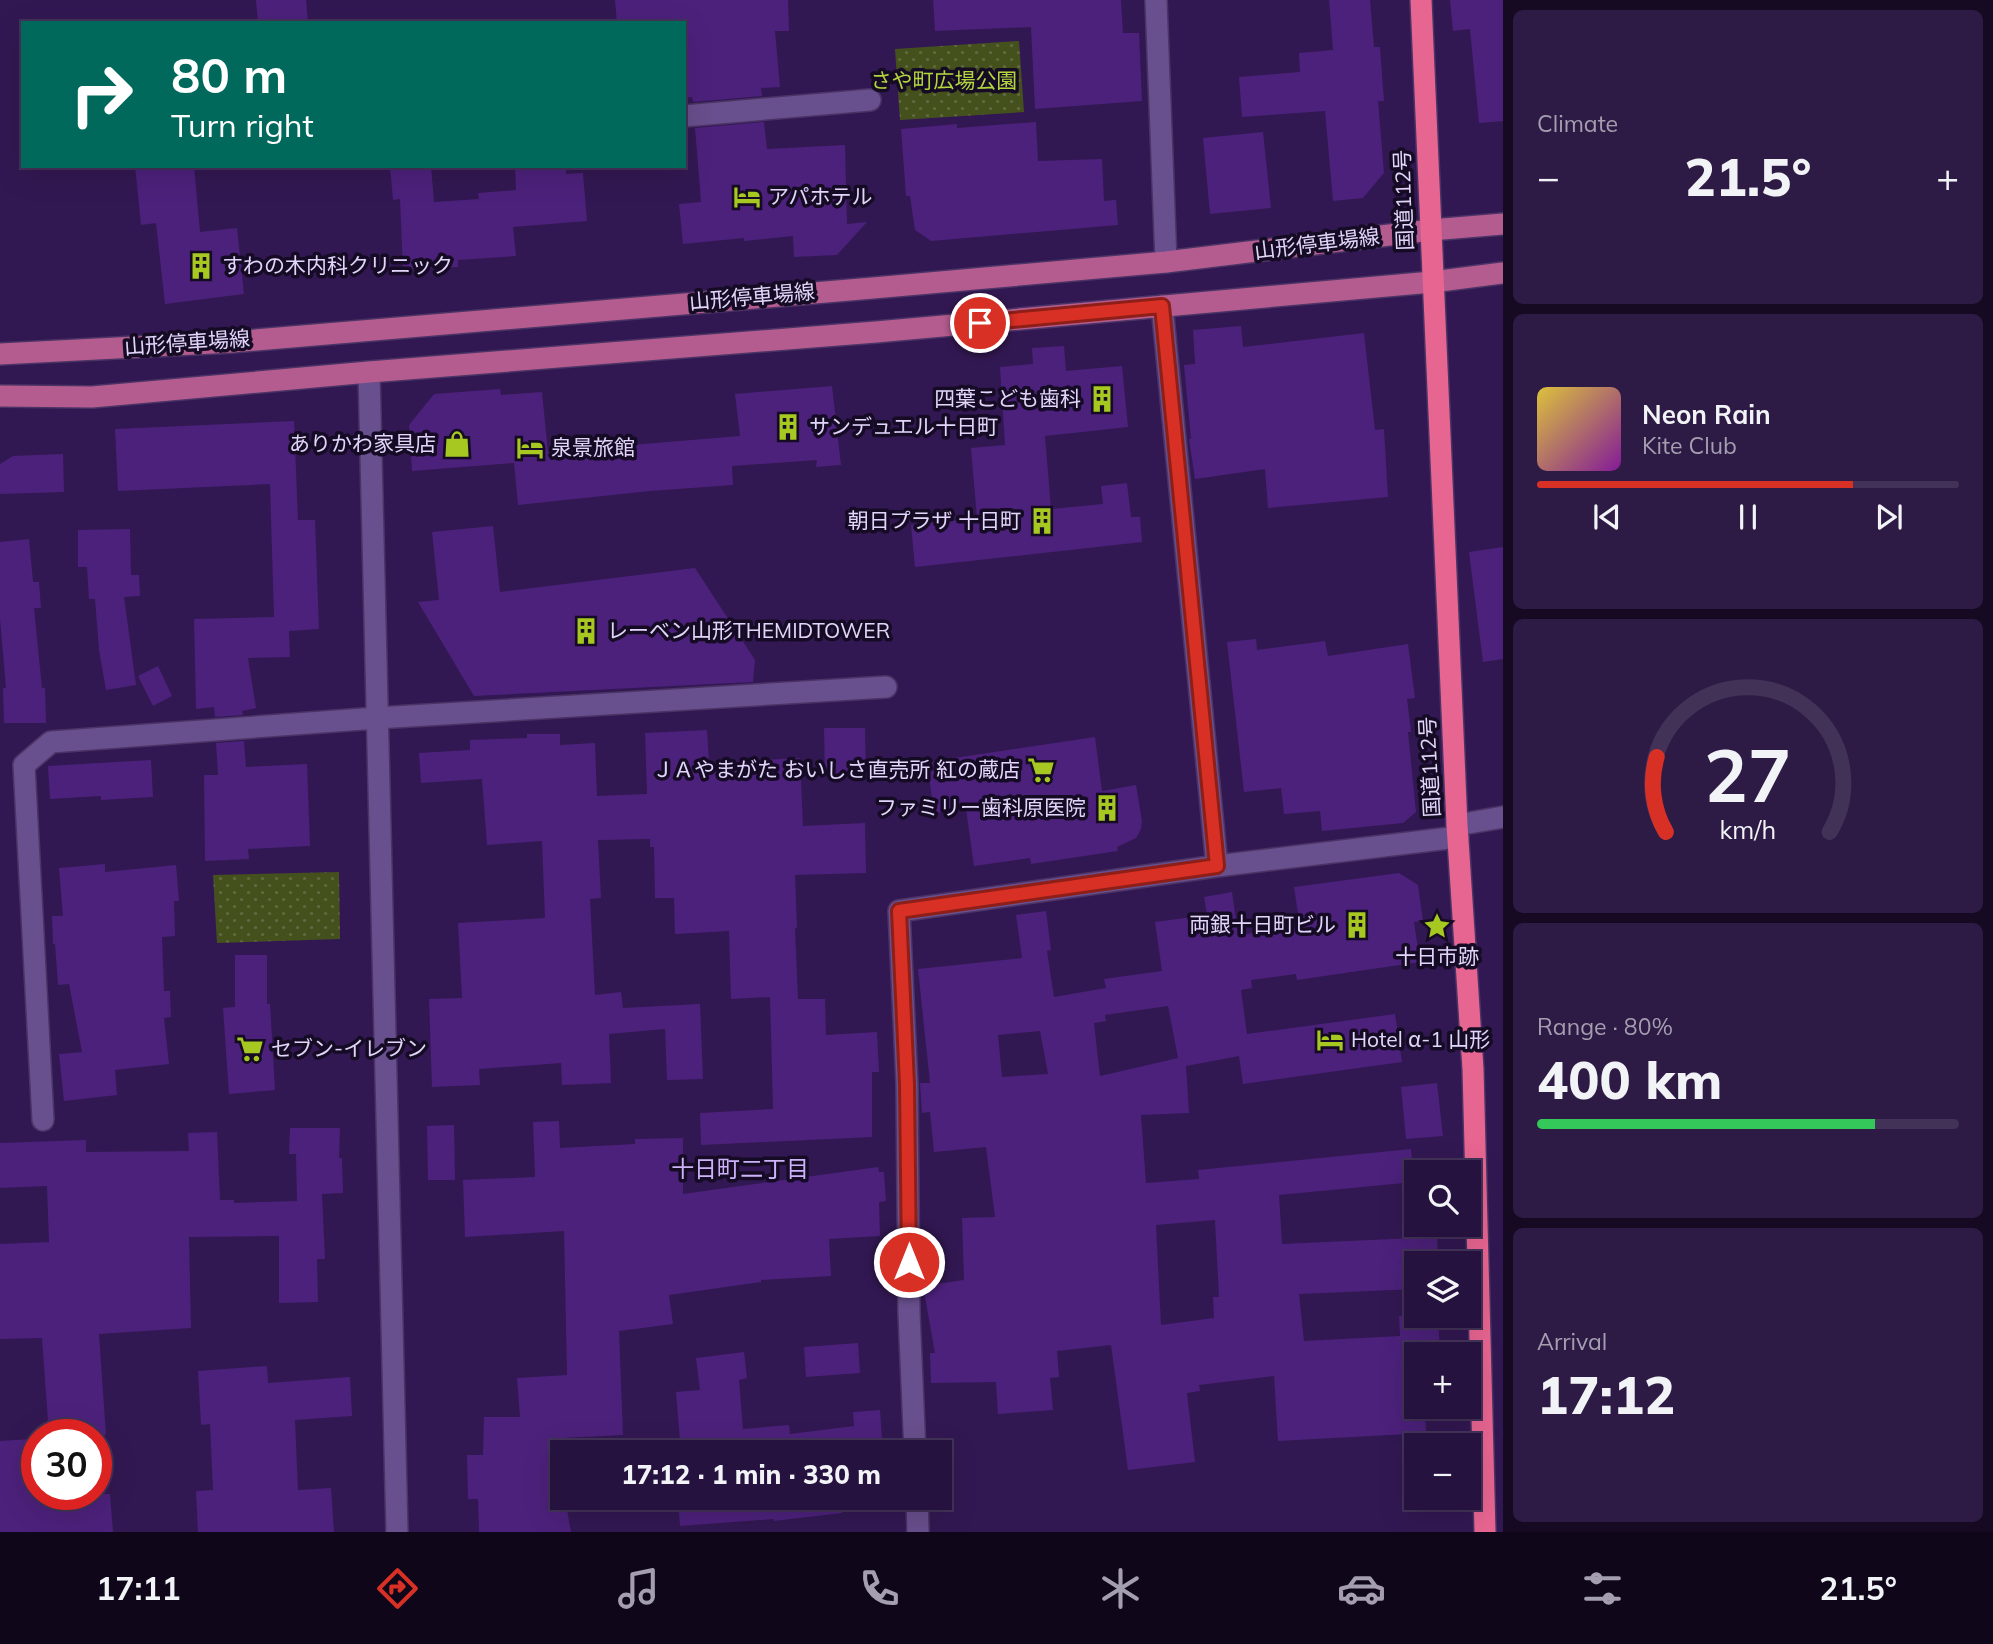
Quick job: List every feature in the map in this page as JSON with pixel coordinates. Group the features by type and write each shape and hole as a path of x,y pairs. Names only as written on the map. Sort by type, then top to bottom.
{"highway":[{"name":"国道112号","path":"1421,0 1458,831 1474,1069 1485,1532"}],"main road":[{"name":"山形停車場線","path":"0,354 232,342 1166,262 1431,230 1503,224"},
{"name":"山形停車場線","path":"0,396 92,397 369,372 862,334 1432,282 1503,273"}],"street":[{"path":"1156,0 1166,262"},
{"path":"686,116 870,100"},
{"path":"1162,306 1217,866"},
{"path":"369,372 397,1532"},
{"path":"43,1120 24,765 51,743 377,718 886,687"},
{"path":"914,1440 909,1313 907,1084 899,911 1458,831 1503,817"},
{"path":"917,1510 918,1532"}],"green space":[{"name":"さや町広場公園","path":"1019,41 1024,112 900,120 895,49"},
{"path":"339,872 340,939 217,943 213,875"}],"building":[{"path":"256,0 306,0 308,21 258,21"},
{"path":"615,0 788,0 789,31 775,31 780,87 761,88 762,96 693,102 692,97 686,98 686,21 617,21"},
{"path":"933,0 1121,0 1123,33 1139,33 1142,101 1035,109 1031,27 935,31"},
{"path":"1329,0 1370,0 1374,47 1380,47 1384,101 1378,101 1384,173 1363,198 1333,201 1325,111 1242,117 1239,77 1300,72 1299,53 1333,50"},
{"path":"1450,0 1503,0 1503,121 1479,123 1470,29 1453,31"},
{"path":"764,122 767,149 845,145 847,224 867,222 837,255 794,257 793,236 683,244 679,204 701,202 695,128"},
{"path":"1036,122 1038,161 1102,159 1104,201 1116,200 1118,225 931,241 915,230 910,196 906,196 901,129"},
{"path":"1263,132 1271,208 1210,214 1203,138"},
{"path":"135,168 194,168 200,232 237,228 244,294 165,304 156,223 141,225"},
{"path":"390,168 431,168 434,202 479,199 478,193 516,190 515,168 566,168 566,174 583,173 587,221 513,227 516,256 458,260 458,267 403,270 400,199 393,200"},
{"path":"1241,326 1243,347 1364,333 1375,430 1384,429 1388,497 1268,508 1265,469 1195,479 1189,439 1184,365 1195,364 1193,330"},
{"path":"1064,346 1066,371 1122,366 1128,427 1045,436 1051,509 1103,504 1101,486 1127,483 1131,517 1140,517 1142,542 915,567 911,525 977,518 971,448 1005,445 1000,367 1033,364 1032,348"},
{"path":"832,386 841,465 816,467 817,460 732,466 733,485 518,505 514,463 412,471 409,425 434,394 500,389 501,395 542,392 548,452 740,436 735,394"},
{"path":"294,421 298,520 315,520 319,629 289,631 290,657 248,658 256,708 242,711 243,715 215,717 214,707 196,709 194,619 274,617 270,484 118,491 115,429"},
{"path":"63,454 64,492 0,494 0,464 13,456"},
{"name":"レーベン山形THEMIDTOWER","path":"493,526 500,592 695,568 755,660 753,682 474,696 418,602 439,600 432,532"},
{"path":"130,529 131,575 139,575 140,596 124,597 136,685 106,690 99,650 95,599 89,599 87,567 78,567 78,530"},
{"path":"29,539 33,582 39,582 41,608 34,608 42,688 45,688 46,723 4,723 3,688 6,688 0,619 0,542"},
{"path":"1503,547 1503,659 1483,662 1469,552"},
{"path":"1256,639 1257,650 1325,641 1328,656 1408,644 1415,698 1407,699 1416,812 1403,823 1322,831 1320,811 1284,814 1281,788 1244,792 1227,642"},
{"path":"158,666 172,696 153,706 138,676"},
{"path":"824,728 865,728 866,774 825,775"},
{"path":"707,730 709,763 800,758 803,826 865,823 866,873 795,875 795,928 798,999 825,999 826,1035 877,1032 879,1072 872,1072 872,1137 701,1145 700,1113 773,1109 770,997 731,999 729,931 675,934 674,898 655,898 654,847 650,847 650,839 598,840 601,898 590,899 595,995 621,992 623,1008 700,1004 703,1079 667,1080 665,1029 609,1034 611,1083 562,1085 561,1063 479,1069 480,1085 432,1087 429,999 462,998 458,923 545,918 542,841 487,845 482,779 421,783 419,753 470,750 470,740 527,738 527,734 560,734 560,745 595,743 597,796 647,794 645,733"},
{"path":"1095,737 1102,791 1136,785 1141,829 1136,838 1117,847 1118,851 1031,864 1030,858 974,866 966,809 934,813 927,762"},
{"path":"244,741 246,767 307,764 310,846 248,849 249,859 205,861 204,775 218,775 216,743"},
{"path":"151,760 153,797 50,799 48,766"},
{"path":"105,864 105,872 176,865 179,901 174,901 175,936 162,937 164,991 170,991 171,1017 164,1018 169,1064 115,1070 117,1095 64,1101 59,1054 82,1052 69,984 58,985 52,916 63,916 59,868"},
{"path":"1399,873 1418,885 1423,921 1414,922 1420,962 1297,980 1296,974 1251,980 1252,988 1241,990 1247,1034 1395,1014 1402,1062 1243,1084 1239,1056 1186,1066 1189,1113 1141,1115 1146,1183 1199,1179 1198,1170 1411,1149 1412,1160 1404,1160 1404,1183 1279,1195 1282,1244 1437,1237 1438,1251 1404,1251 1404,1290 1299,1294 1304,1341 1400,1336 1399,1316 1404,1316 1404,1328 1439,1328 1439,1342 1404,1342 1404,1419 1425,1419 1426,1433 1278,1441 1274,1376 1199,1385 1200,1391 1187,1393 1195,1462 1128,1470 1111,1345 1057,1351 1059,1377 1050,1378 1053,1410 998,1414 996,1382 931,1383 930,1353 935,1353 923,1286 964,1280 962,1218 995,1217 986,1147 934,1152 930,1112 922,1113 920,1083 930,1083 918,969 1022,958 1016,915 1046,911 1051,950 1047,951 1054,997 1106,988 1104,979 1162,971 1155,922 1207,915 1204,897 1232,892 1238,935 1300,927 1294,887","holes":["1168,1006 1178,1058 1100,1076 1094,1023 1106,1021 1105,1015","1040,1031 1048,1074 1002,1077 998,1035","1215,1220 1219,1297 1213,1297 1214,1318 1161,1325 1156,1225"]},
{"name":"セブン-イレブン","path":"235,955 267,955 267,1004 270,1004 275,1090 229,1094 223,1008 235,1007"},
{"path":"1437,1083 1443,1136 1406,1139 1401,1087"},
{"path":"559,1121 560,1148 635,1144 635,1139 683,1138 683,1194 878,1167 879,1172 884,1172 886,1201 879,1202 880,1236 829,1239 831,1276 761,1280 669,1295 673,1324 619,1331 623,1435 550,1440 550,1510 567,1510 571,1532 479,1532 478,1499 468,1499 467,1455 483,1455 484,1417 520,1417 517,1378 567,1375 564,1231 465,1237 463,1180 535,1177 533,1122"},
{"path":"454,1125 455,1180 428,1180 427,1126"},
{"path":"290,1128 340,1128 339,1158 342,1158 343,1193 322,1194 325,1259 317,1259 318,1302 279,1303 279,1236 189,1237 191,1328 99,1334 105,1419 48,1419 42,1338 0,1339 0,1244 49,1242 47,1186 0,1188 0,1143 86,1140 86,1152 189,1151 188,1133 217,1132 220,1200 234,1200 234,1203 297,1201 296,1154 289,1154"},
{"path":"858,1343 860,1373 806,1377 804,1347"},
{"path":"744,1352 747,1378 739,1380 743,1429 789,1425 790,1434 854,1426 853,1412 880,1410 882,1440 680,1440 676,1392 700,1390 696,1358"},
{"path":"267,1366 268,1383 350,1377 352,1416 295,1420 298,1490 331,1488 334,1532 198,1532 196,1491 213,1490 210,1424 201,1425 198,1371"},
{"path":"21,1440 21,1510 111,1510 113,1532 0,1532 0,1441"},
{"path":"679,1510 842,1510 842,1513 774,1521 680,1526"}],"place":[{"name":"アパホテル","path":"747,197"},
{"name":"すわの木内科クリニック","path":"201,266"},
{"name":"四葉こども歯科","path":"1102,399"},
{"name":"サンデュエル十日町","path":"788,427"},
{"name":"ありかわ家具店","path":"457,444"},
{"name":"泉景旅館","path":"530,448"},
{"name":"朝日プラザ 十日町","path":"1042,521"},
{"name":"レーベン山形THEMIDTOWER","path":"586,631"},
{"name":"ＪＡやまがた おいしさ直売所 紅の蔵店","path":"1041,770"},
{"name":"ファミリー歯科原医院","path":"1107,808"},
{"name":"両銀十日町ビル","path":"1357,925"},
{"name":"十日市跡","path":"1437,926"},
{"name":"Hotel α-1 山形","path":"1330,1040"},
{"name":"セブン-イレブン","path":"250,1049"}],"district":[{"name":"十日町二丁目","path":"740,1169"}],"route":[{"path":"909,1262 907,1084 899,911 1217,866 1162,306 980,323"}]}
